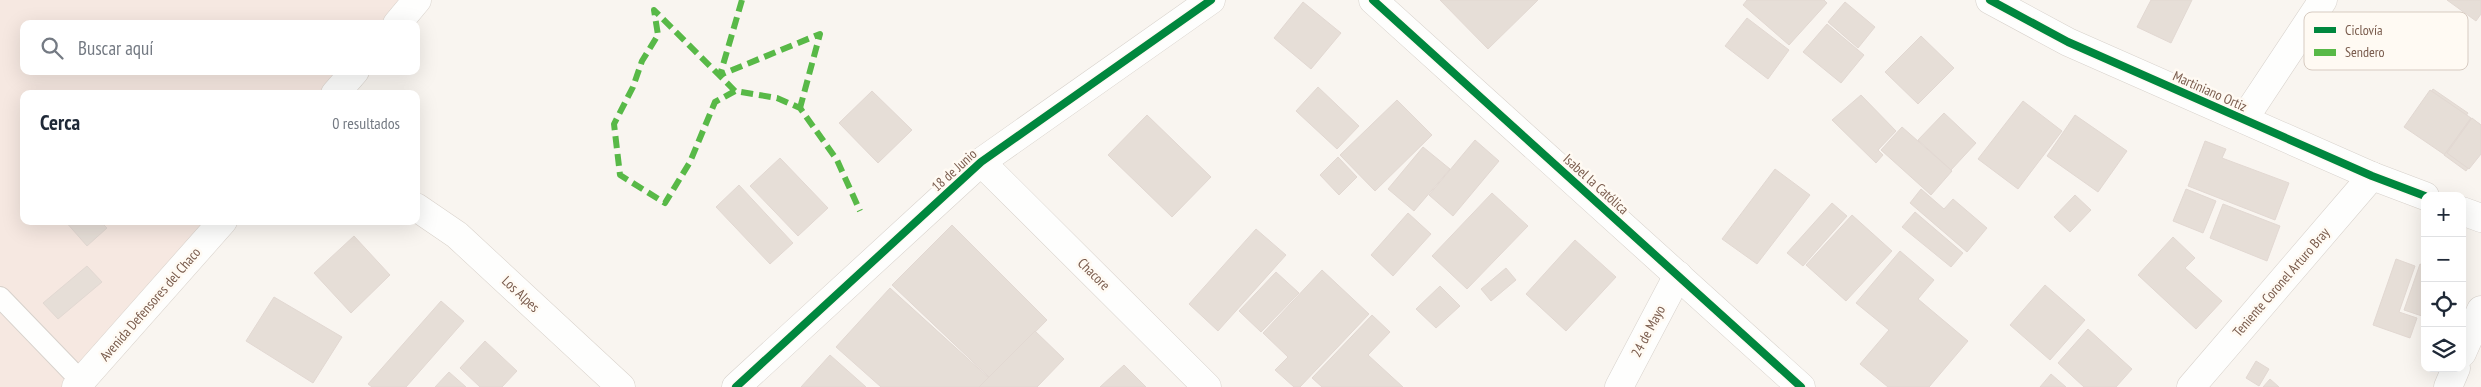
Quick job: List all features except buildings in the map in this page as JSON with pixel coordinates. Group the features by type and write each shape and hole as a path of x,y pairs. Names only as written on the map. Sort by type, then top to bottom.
{"street":[{"path":"400,20 418,0"},
{"name":"18 de Junio","path":"736,387 981,162 1211,0"},
{"name":"Isabel la Católica","path":"1373,0 1802,387"},
{"name":"Martiniano Ortiz","path":"1990,0 2068,42 2372,176 2421,194"},
{"path":"2315,12 2323,0"},
{"path":"2244,119 2304,29"},
{"path":"338,90 352,75"},
{"name":"Chacore","path":"981,162 1207,387"},
{"name":"Teniente Coronel Arturo Bray","path":"2191,387 2372,176"},
{"name":"Los Alpes","path":"420,210 457,235 621,387"},
{"path":"2466,212 2481,218"},
{"name":"Avenida Defensores del Chaco","path":"79,384 219,225"},
{"name":"24 de Mayo","path":"1619,387 1678,274"},
{"path":"2466,345 2481,310"},
{"path":"2448,387 2454,372"}],"lane":[{"path":"0,297 79,384"}],"shaded area":[{"path":"0,0 426,0 408,20 20,20 20,75 358,75 344,90 20,90 20,225 220,225 72,387 0,387"}],"marked path":[{"path":"742,0 720,75 820,34 800,108"},
{"path":"735,91 715,102 690,162 665,203 620,175 614,124 633,87 642,61 658,35 654,10 735,91 777,98 800,108 837,160 860,211"}],"cycle path":[{"path":"736,387 981,162 1211,0"},
{"path":"1373,0 1801,387"},
{"path":"1990,0 2068,42 2372,176 2421,194"}]}
